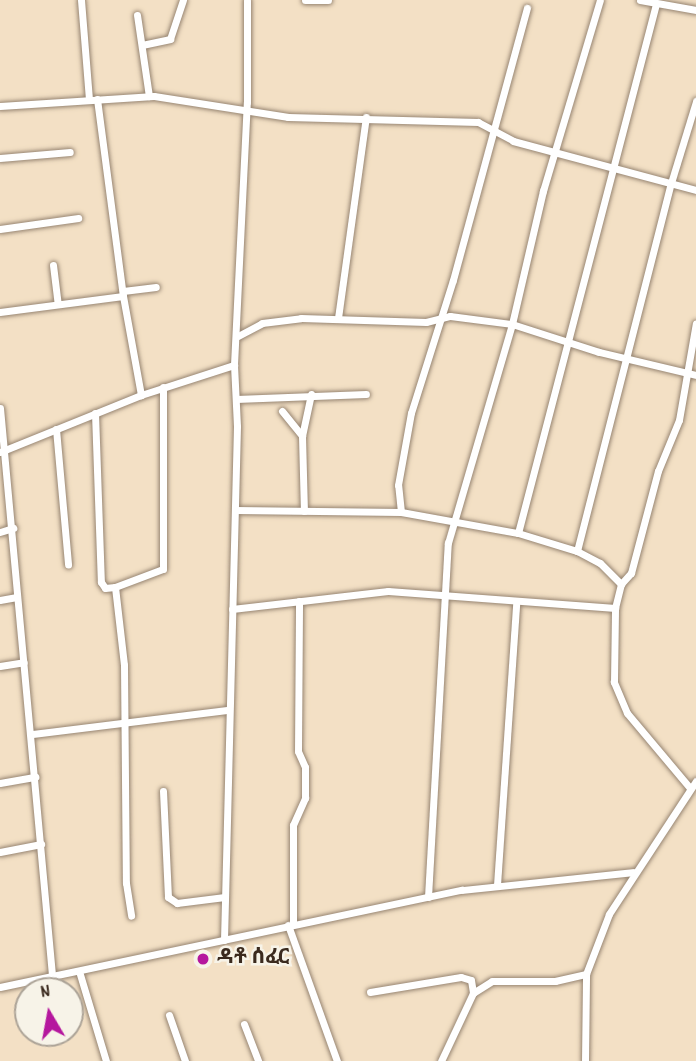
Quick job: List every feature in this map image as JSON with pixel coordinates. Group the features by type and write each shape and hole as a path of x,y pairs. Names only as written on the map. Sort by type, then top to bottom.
{"street":[{"path":"81,0 93,99 141,395"},
{"path":"142,45 170,39 183,0"},
{"path":"224,940 235,510 234,365 247,108 247,0"},
{"path":"305,0 328,0"},
{"path":"428,897 443,597 453,521 512,324 554,153 600,0"},
{"path":"640,0 656,5 696,10"},
{"path":"518,533 656,5"},
{"path":"401,512 402,448 527,8"},
{"path":"137,15 149,96"},
{"path":"0,106 149,96 247,108 288,117 466,121 493,128 513,141 696,190"},
{"path":"577,551 671,183 696,101"},
{"path":"338,318 366,117"},
{"path":"0,158 70,152"},
{"path":"0,229 78,218"},
{"path":"53,265 58,303"},
{"path":"0,312 156,287"},
{"path":"237,335 262,323 338,318 440,321 450,316 512,324 627,359 696,375"},
{"path":"690,788 619,701 614,682 615,608 621,584 631,573 658,471 679,420 684,371 696,323"},
{"path":"2,451 141,395 234,365"},
{"path":"95,413 101,582 105,588 115,587 163,569 163,387"},
{"path":"304,511 302,436 311,394"},
{"path":"236,399 311,394 366,394"},
{"path":"0,408 52,975"},
{"path":"282,411 302,436"},
{"path":"56,429 68,564"},
{"path":"235,510 401,512 518,533 577,551 600,563 621,584"},
{"path":"0,532 13,528"},
{"path":"115,587 124,665 122,723 131,916"},
{"path":"232,609 388,591 516,604 615,608"},
{"path":"0,600 17,597"},
{"path":"299,601 298,751 305,767 306,798 293,825 291,925 337,1061"},
{"path":"497,885 516,604"},
{"path":"0,666 24,662"},
{"path":"32,734 228,710"},
{"path":"0,783 35,777"},
{"path":"585,1061 586,974 609,914 632,872 696,780"},
{"path":"163,791 168,897 177,903 225,897"},
{"path":"0,852 41,844"},
{"path":"0,987 428,897 497,885 632,872"},
{"path":"79,971 106,1061"},
{"path":"441,1061 473,993 492,981 555,981 586,974"},
{"path":"370,992 461,977 471,980 473,993"},
{"path":"169,1015 185,1061"},
{"path":"244,1024 258,1061"}],"place":[{"name":"ዳቶ ሰፈር","path":"203,959"}]}
